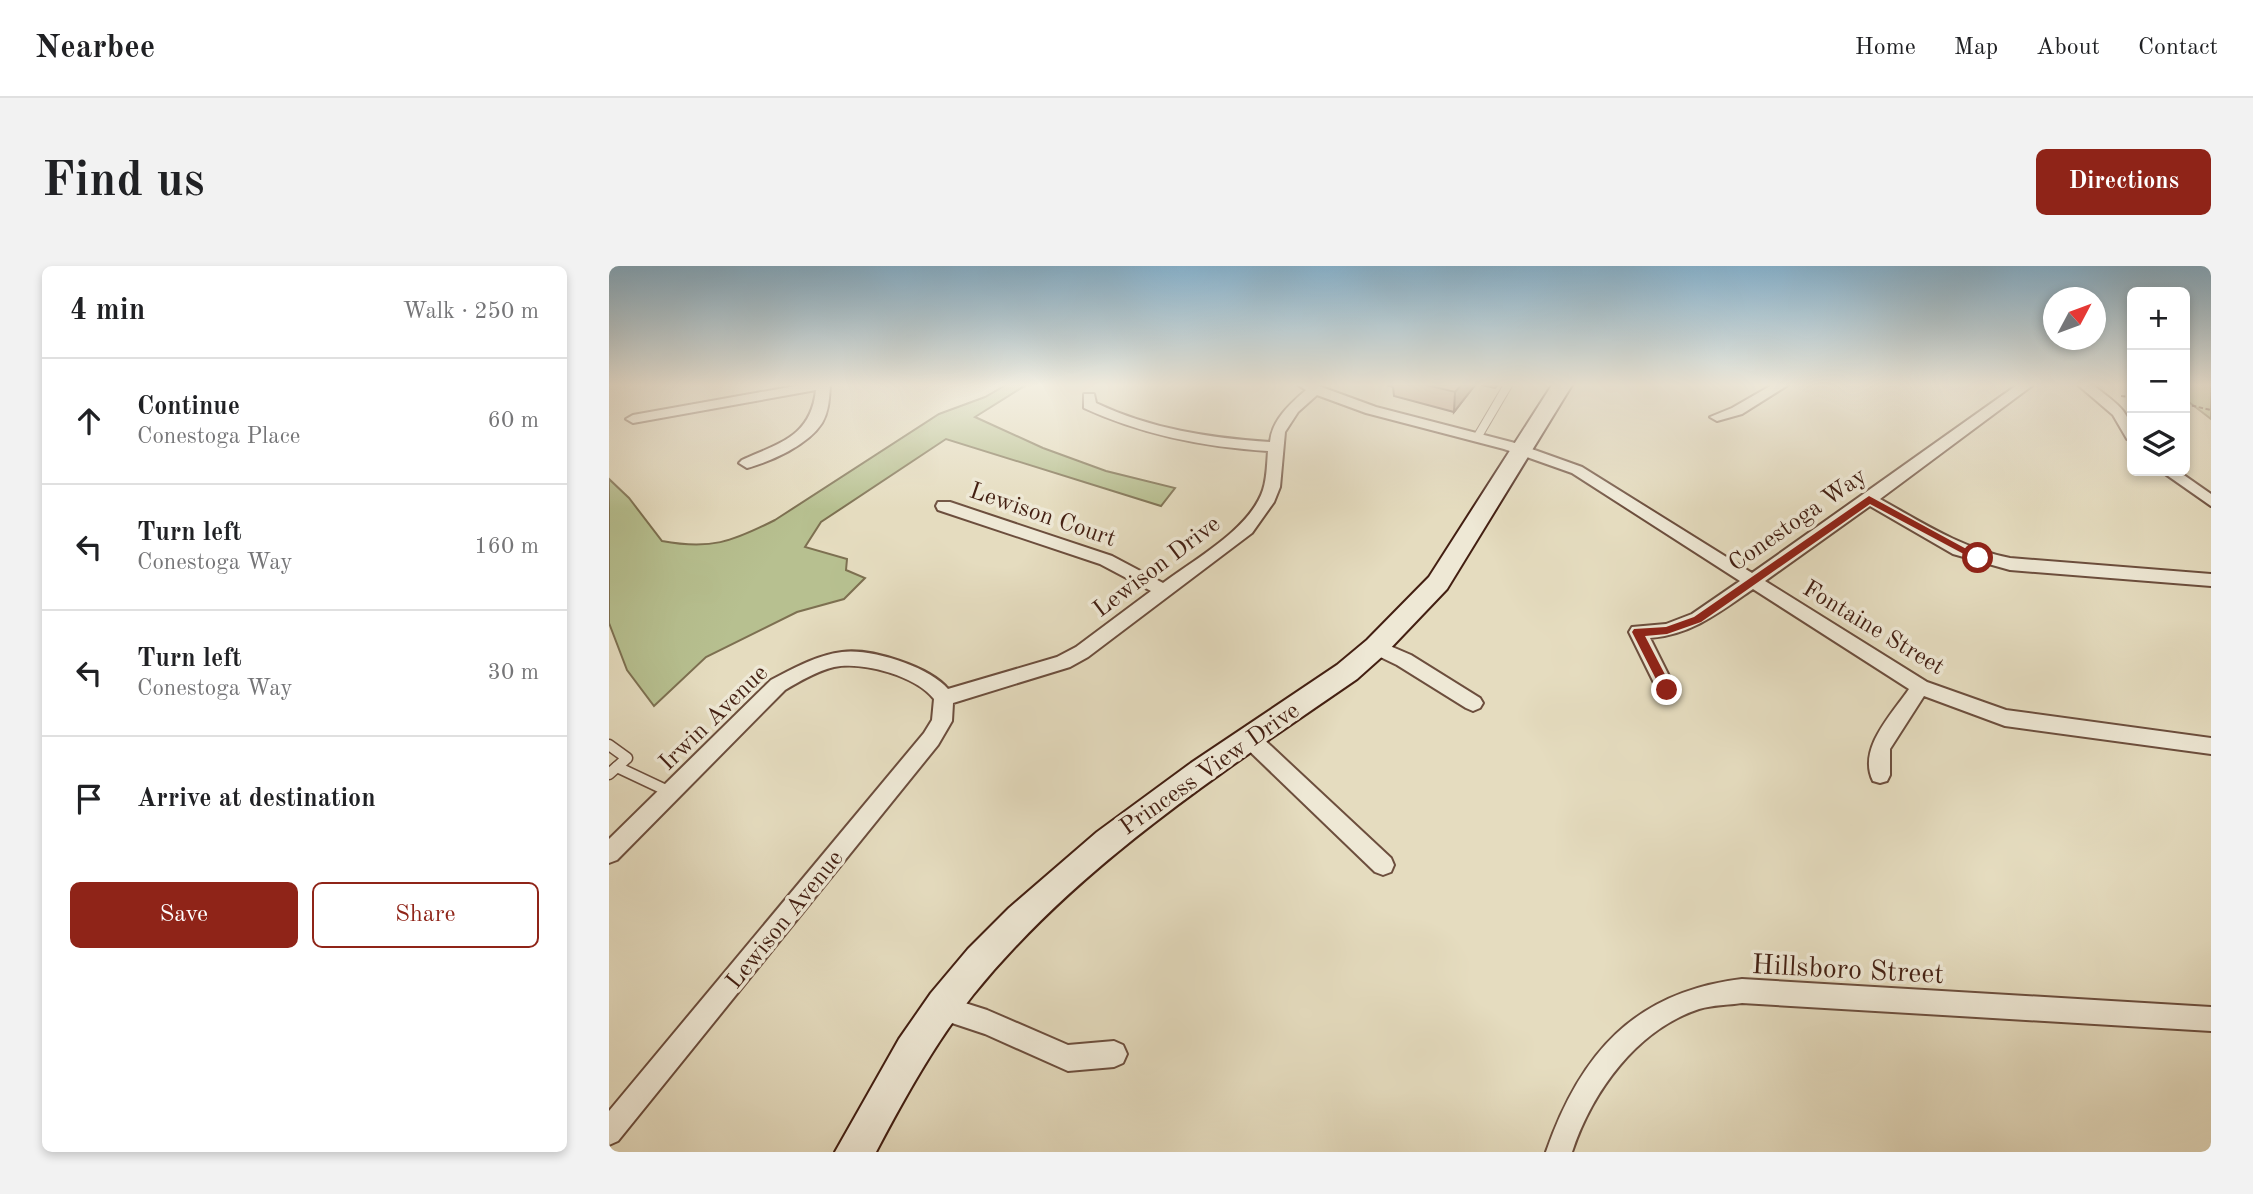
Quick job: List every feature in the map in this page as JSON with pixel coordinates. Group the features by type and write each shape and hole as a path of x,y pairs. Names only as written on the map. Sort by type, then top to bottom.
{"main road":[{"name":"Princess View Drive","path":"855,1152 894,1079 978,962 1040,898 1108,838 1347,672 1376,647 1438,583 1536,426"}],"street":[{"path":"747,463 786,445 810,426"},
{"path":"1146,426 1231,445 1275,447"},
{"name":"Lewison Drive","path":"944,698 1063,662 1081,652 1246,529 1266,502 1272,487 1275,447 1282,426"},
{"name":"Fontaine Street","path":"1440,426 1522,448 1577,470 1920,687 2005,718 2211,746"},
{"name":"Conestoga Way","path":"1667,690 1638,632 1667,630 1698,620 1969,426"},
{"path":"2175,476 2211,501"},
{"path":"1869,499 1978,558 2010,564 2209,580"},
{"name":"Lewison Court","path":"944,506 1106,560 1162,590"},
{"path":"1376,647 1403,660 1473,703"},
{"name":"Irwin Avenue","path":"609,853 778,685 803,670 852,658 925,677 937,686 944,698"},
{"path":"1880,775 1881,748 1920,687"},
{"name":"Lewison Avenue","path":"609,1132 931,739 942,722 944,698"},
{"path":"1249,738 1383,865"},
{"name":"Hillsboro Street","path":"1559,1152 1584,1094 1613,1054 1651,1021 1696,998 1742,991 2211,1019"},
{"path":"943,1008 987,1022 1068,1058 1114,1054"}],"lane":[{"path":"1478,436 1484,426"},
{"path":"609,745 627,758 613,771 670,792"}],"green space":[{"path":"920,426 996,426 1043,448 1106,471 1175,488 1161,506 946,439 821,522 805,547 847,559 846,570 865,578 844,599 797,612 706,657 654,706 627,670 609,623 609,479 629,498 662,541 694,545 720,542 746,534 775,520"}],"route":[{"path":"1667,690 1638,632 1667,630 1698,620 1869,499 1978,558"}]}
